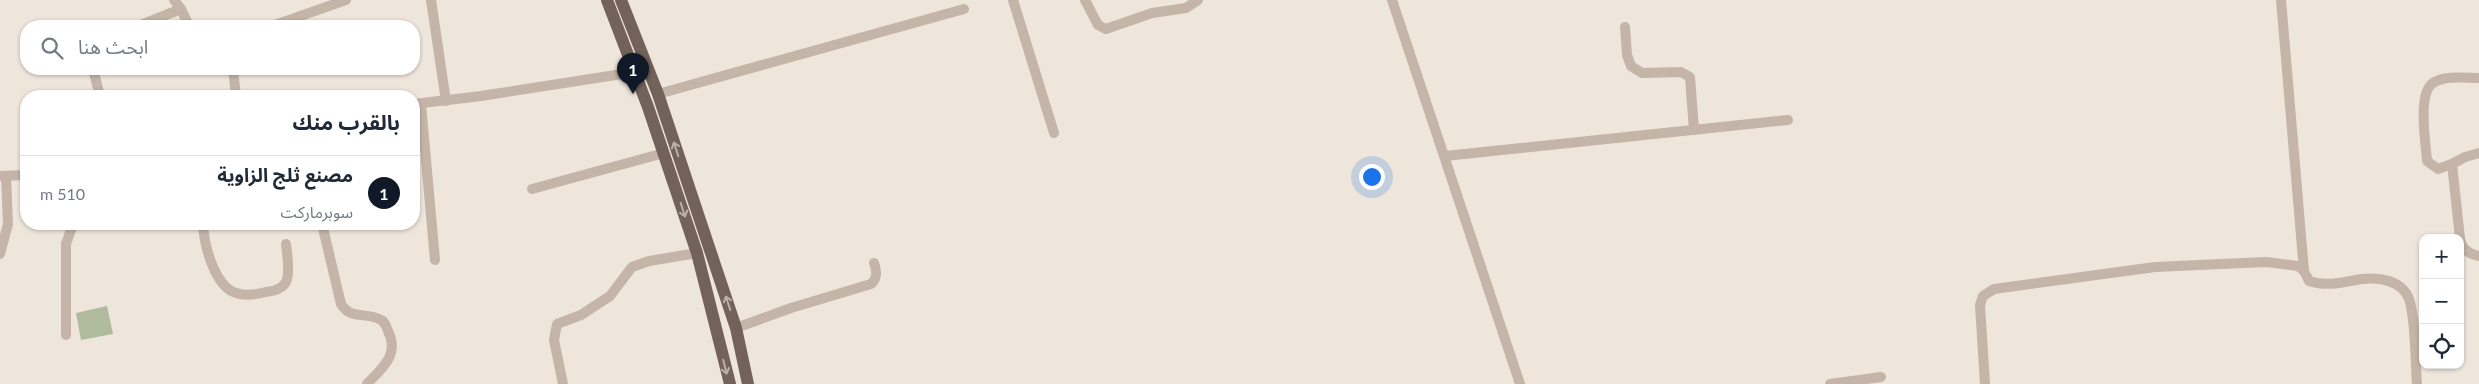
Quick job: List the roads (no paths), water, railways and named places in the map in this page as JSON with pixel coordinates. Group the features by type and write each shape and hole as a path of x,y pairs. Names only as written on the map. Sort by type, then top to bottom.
{"main road":[{"path":"607,0 664,153 697,253 730,384"},
{"path":"621,0 658,94 736,328 748,384"}],"street":[{"path":"174,0 186,20"},
{"path":"289,20 346,0"},
{"path":"431,0 446,101"},
{"path":"1013,0 1054,133"},
{"path":"1085,0 1098,26 1106,29 1152,13 1186,8 1198,0"},
{"path":"1392,0 1520,384"},
{"path":"2281,0 2304,272"},
{"path":"153,20 181,9"},
{"path":"658,94 964,9"},
{"path":"1625,27 1627,55 1630,66 1642,72 1681,72 1690,77 1694,130"},
{"path":"420,104 635,72"},
{"path":"95,75 98,90"},
{"path":"234,75 235,90"},
{"path":"2479,78 2445,79 2433,82 2428,88 2423,104 2427,161 2438,169 2479,153"},
{"path":"1445,156 1788,120"},
{"path":"420,132 434,260"},
{"path":"532,189 664,153"},
{"path":"2452,164 2460,234"},
{"path":"0,254 8,224 3,176 20,176"},
{"path":"66,336 66,244 71,230"},
{"path":"203,230 204,240 211,262 229,290 238,294 272,291 282,287 287,280 288,272 286,244"},
{"path":"323,230 341,304 346,312 383,321 392,337 390,361 367,384"},
{"path":"2464,247 2470,254 2479,256"},
{"path":"563,384 554,340 558,324 581,315 610,296 632,267 649,261 697,253"},
{"path":"1986,384 1980,305 1983,296 1994,289 2156,267 2266,262 2289,263 2298,266 2309,280 2316,283 2327,284 2379,278 2398,286 2408,297 2418,384"},
{"path":"736,328 790,308 871,284 875,280 876,274 874,263"},
{"path":"1830,384 1881,377"}],"place":[{"name":"مصنع ثلج الزاوية","path":"633,94"}]}
